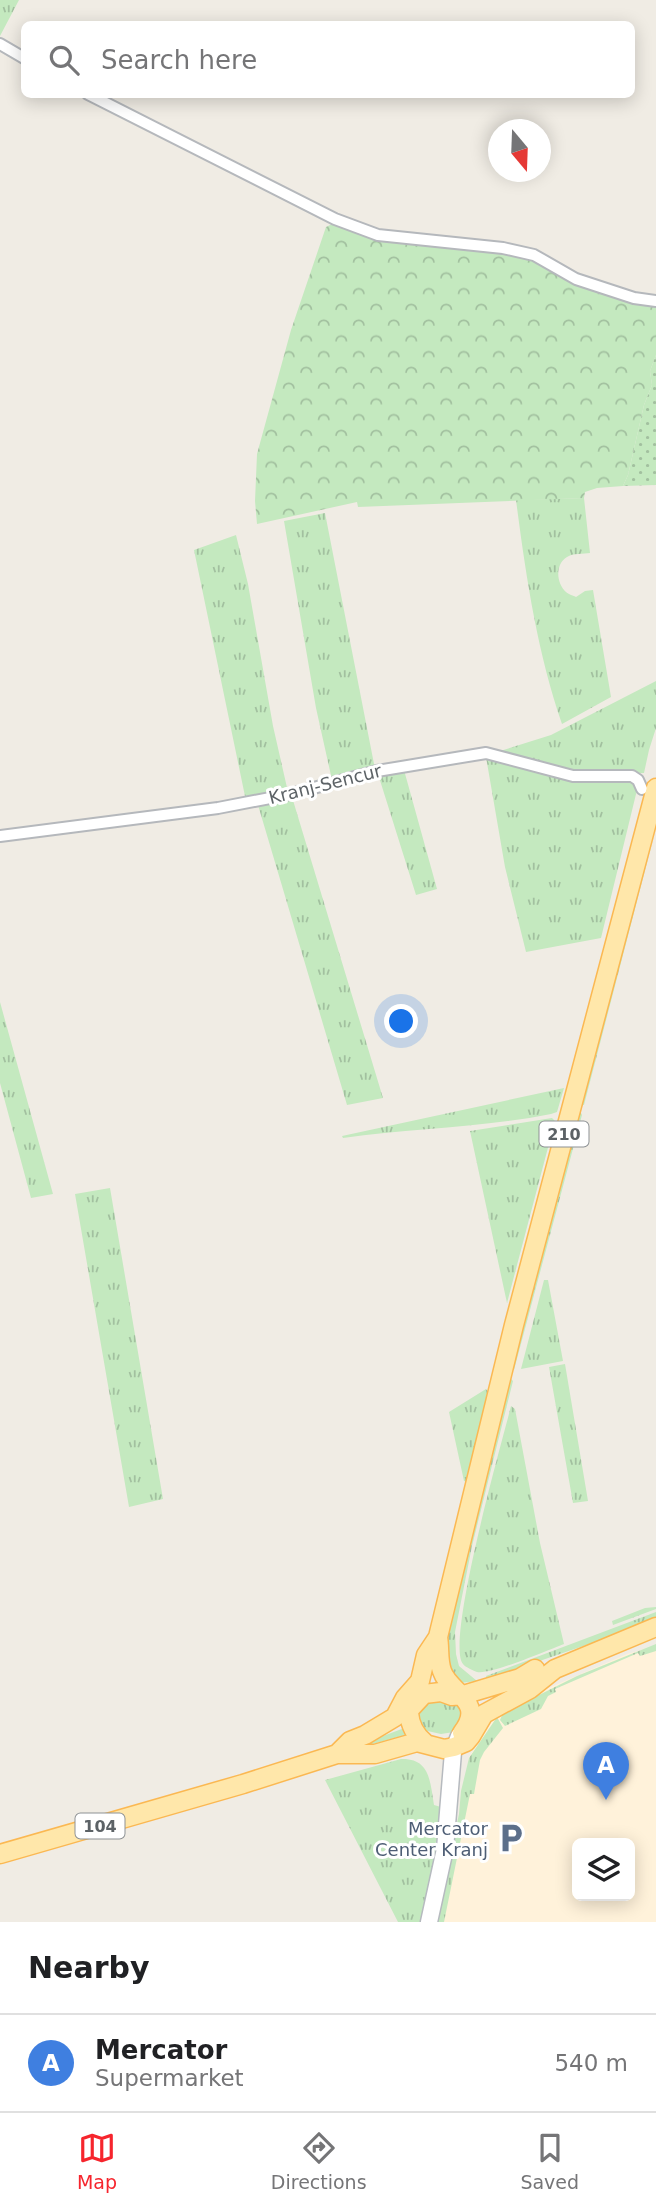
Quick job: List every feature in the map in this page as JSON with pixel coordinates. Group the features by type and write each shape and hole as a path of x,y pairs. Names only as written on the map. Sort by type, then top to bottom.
{"main road":[{"name":"210","path":"422,1688 420,1681 426,1655 434,1643 623,910 649,788"},
{"path":"451,1796 442,1765 410,1721 409,1713 422,1688 433,1682 455,1688 486,1689 555,1669 656,1627"},
{"name":"210","path":"434,1643 442,1671 455,1688"},
{"path":"455,1688 484,1683 516,1672 538,1675"},
{"path":"470,1715 491,1701 527,1684 538,1675"},
{"path":"460,1742 484,1714 530,1689 538,1675"},
{"name":"104","path":"337,1754 350,1741 395,1717 405,1698 422,1688"},
{"path":"429,1922 445,1849 451,1796 457,1786 460,1742 470,1715 468,1704 455,1688"},
{"name":"104","path":"365,1735 376,1735 401,1723 409,1713"},
{"path":"424,1741 426,1735 460,1742"},
{"name":"104","path":"0,1854 337,1754 374,1754 424,1741"}],"street":[{"path":"0,44 21,56"},
{"path":"96,98 335,219 373,233 503,248 534,255 576,279 634,298 656,301"},
{"name":"Kranj-Sencur","path":"0,836 218,808 291,794 377,771 486,753 573,776 632,776 649,788"}],"shaded area":[{"path":"656,1646 656,1922 441,1922 469,1757 493,1720 537,1693 627,1654"}],"green space":[{"path":"0,0 19,0 0,36"},
{"path":"336,222 397,233 504,243 576,276 656,304 656,355 650,371 652,385 644,405 623,486 597,488 585,492 584,498 358,507 357,502 257,524 257,454 291,330 326,227"},
{"path":"656,355 656,485 623,486 644,405 652,385 650,371"},
{"path":"584,498 590,553 572,555 563,560 560,564 559,579 566,592 576,597 585,591 593,590 611,697 562,724 533,614 516,500"},
{"path":"325,513 375,769 332,780 316,708 284,521"},
{"path":"236,535 288,792 246,801 194,550"},
{"path":"656,681 656,728 644,773 586,774 497,752 551,735"},
{"path":"486,757 545,773 630,779 634,782 637,790 601,938 526,952 505,867"},
{"path":"404,770 437,889 416,895 378,774"},
{"path":"292,797 383,1098 347,1105 258,805"},
{"path":"656,828 584,1105 582,1105 581,1103"},
{"path":"0,1002 53,1194 31,1198 0,1083"},
{"path":"564,1088 557,1112 551,1114 473,1125 342,1136"},
{"path":"579,1113 582,1115 514,1370 512,1363"},
{"path":"552,1118 555,1121 507,1303 470,1131"},
{"path":"110,1188 163,1499 129,1507 75,1194"},
{"path":"544,1280 548,1280 563,1361 521,1369"},
{"path":"565,1364 588,1501 573,1503 549,1367"},
{"path":"511,1379 513,1381 472,1546 455,1632 459,1666 477,1681 460,1683 448,1672 444,1647 506,1387"},
{"path":"486,1389 489,1393 467,1482 464,1481 449,1412"},
{"path":"511,1406 515,1409 540,1543 564,1644 506,1666 477,1672 463,1664 460,1648 462,1619 477,1540"},
{"path":"656,1607 613,1625 612,1621 645,1608"},
{"path":"656,1612 656,1619 636,1628 487,1679 486,1676"},
{"path":"656,1644 656,1651 640,1656 638,1653 555,1689 556,1692 548,1696 541,1709 505,1726 500,1720 503,1713 577,1676"},
{"path":"428,1699 459,1701 464,1714 454,1732 441,1734 423,1730 416,1716"},
{"path":"497,1717 503,1728 480,1760 474,1794 470,1794 444,1922 435,1922 469,1758"},
{"path":"407,1727 409,1734 351,1750 351,1748"},
{"path":"401,1759 418,1762 423,1767 427,1773 434,1805 441,1807 435,1864 420,1922 398,1922 325,1780"}],"place":[{"name":"Mercator","path":"606,1800"},
{"name":"Mercator Center Kranj","path":"511,1838"}]}
